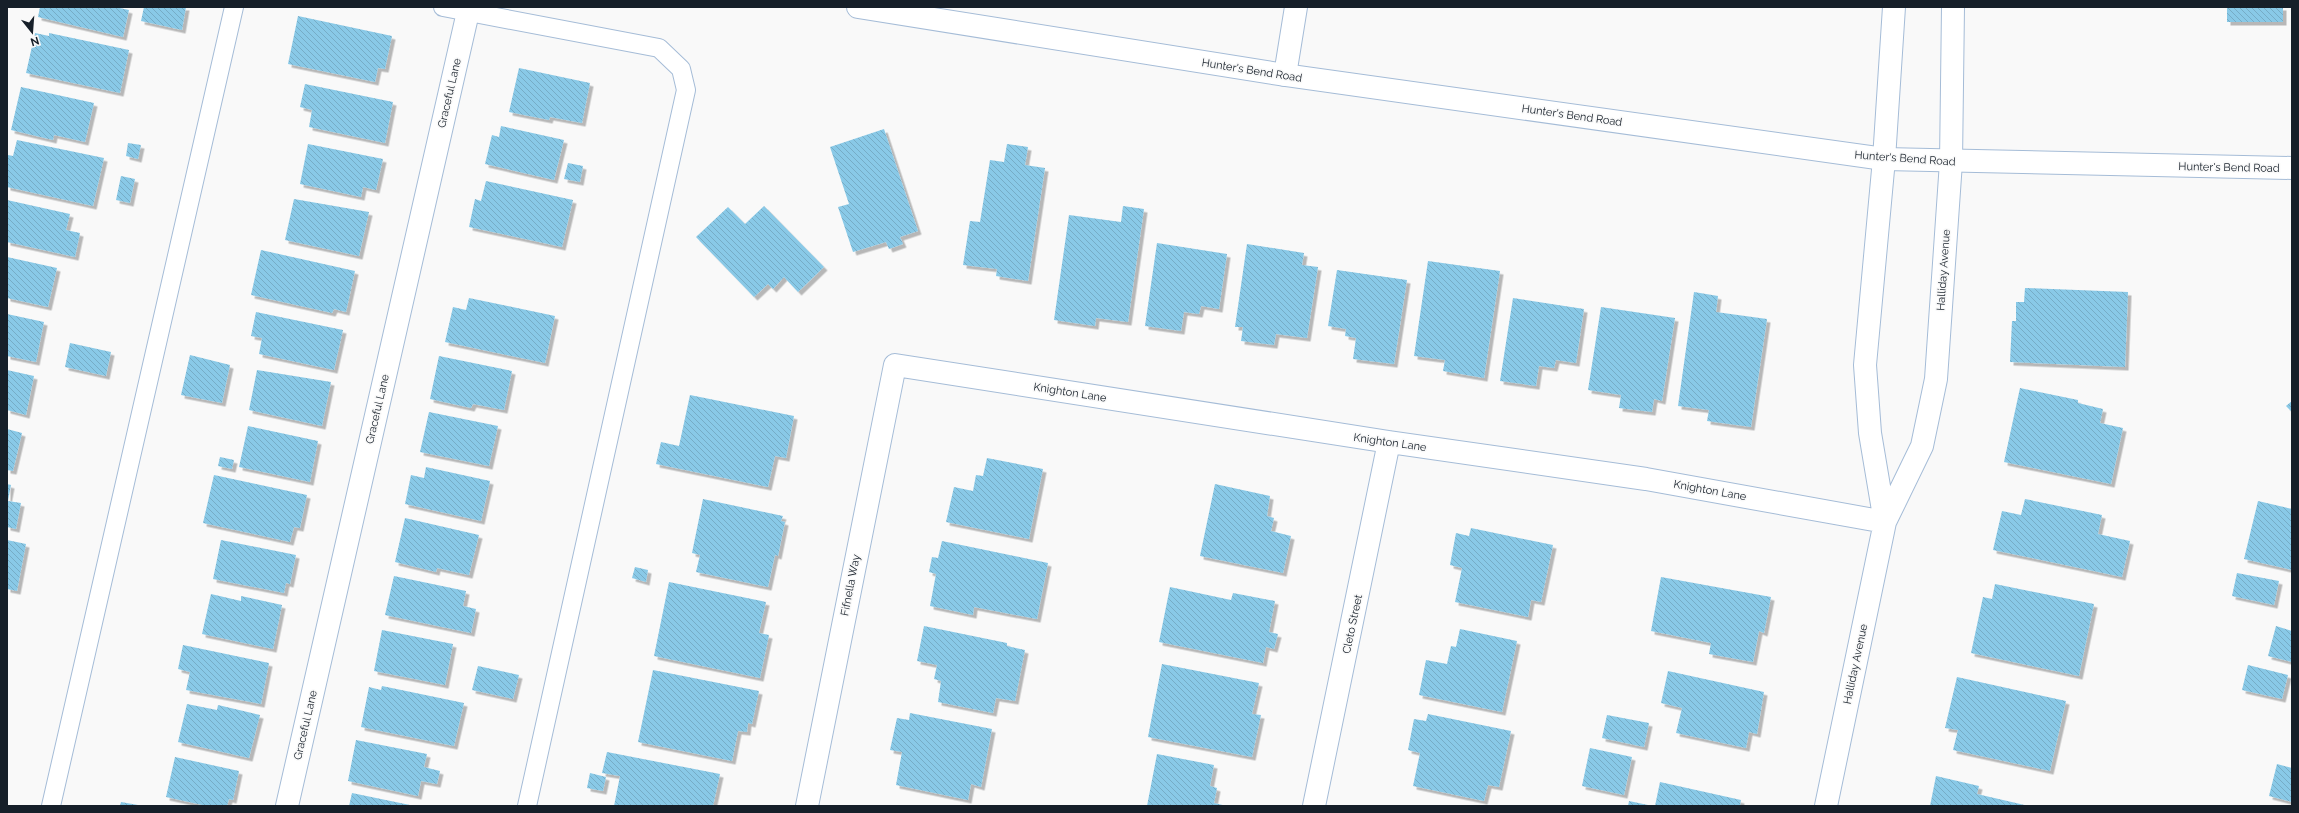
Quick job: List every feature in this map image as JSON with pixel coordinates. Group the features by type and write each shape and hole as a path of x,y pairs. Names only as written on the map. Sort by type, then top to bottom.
{"street":[{"name":"Hunter's Bend Road","path":"858,7 1285,75 1884,159 1951,162 2292,168"},
{"path":"1285,75 1296,7"},
{"name":"Halliday Avenue","path":"1885,522 1870,433 1865,365 1884,159 1894,7"},
{"name":"Halliday Avenue","path":"1826,806 1885,522 1922,446 1936,379 1951,162 1953,7"},
{"name":"Graceful Lane","path":"287,806 468,12"},
{"name":"Knighton Lane","path":"895,365 1389,442 1646,479 1885,522"},
{"name":"Fifnella Way","path":"807,806 895,365"},
{"name":"Cleto Street","path":"1314,806 1389,442"}],"lane":[{"path":"51,806 234,7"},
{"path":"443,7 659,48 681,68 686,90 527,806"}],"building":[{"path":"40,7 115,7 129,10 123,37 38,17"},
{"path":"144,7 186,7 182,30 141,21"},
{"path":"2227,7 2283,7 2283,22 2227,22"},
{"path":"298,16 392,36 385,69 378,68 375,82 288,64"},
{"path":"35,33 49,36 49,33 129,50 120,93 26,73"},
{"path":"519,68 590,83 582,123 550,117 549,120 509,112"},
{"path":"305,84 393,102 385,143 309,127 312,110 300,107"},
{"path":"21,87 94,103 85,142 54,135 53,140 11,130"},
{"path":"501,126 564,140 554,180 485,164 492,135 499,137"},
{"path":"884,129 918,231 900,237 903,244 889,249 886,242 853,252 838,207 849,204 830,147"},
{"path":"17,140 104,158 93,206 7,187 7,158 8,155 13,156"},
{"path":"128,143 141,145 138,159 126,156"},
{"path":"308,144 383,159 376,190 363,187 361,197 300,184"},
{"path":"1007,144 1028,147 1025,165 1045,168 1028,281 996,276 997,269 963,265 970,221 980,222 990,160 1004,162"},
{"path":"568,163 583,166 580,182 564,179"},
{"path":"121,176 135,179 130,203 116,200"},
{"path":"486,181 573,200 562,247 469,227 475,199 481,201"},
{"path":"294,199 369,212 359,256 285,240"},
{"path":"7,200 70,214 66,230 80,233 75,257 7,242"},
{"path":"764,206 824,267 798,292 784,277 773,289 768,284 754,297 696,237 728,207 745,224"},
{"path":"1123,206 1144,209 1128,322 1096,318 1095,326 1054,320 1069,215 1121,222"},
{"path":"1157,243 1227,254 1219,309 1201,306 1199,314 1184,312 1181,331 1145,326"},
{"path":"1247,244 1304,253 1302,265 1318,267 1307,338 1276,334 1274,345 1241,341 1243,327 1235,327"},
{"path":"261,250 355,271 346,312 334,309 332,313 251,295"},
{"path":"7,257 57,268 48,307 7,298"},
{"path":"1428,261 1500,271 1484,378 1443,371 1445,360 1414,356"},
{"path":"1337,270 1407,280 1394,364 1353,359 1356,338 1345,336 1346,329 1328,326"},
{"path":"2025,288 2128,292 2125,367 2010,362 2012,321 2016,321 2016,302 2024,302"},
{"path":"1694,292 1718,296 1716,312 1767,319 1751,427 1707,421 1709,410 1678,406"},
{"path":"469,298 555,316 545,363 445,342 453,307 466,310"},
{"path":"1513,298 1584,309 1576,363 1556,360 1554,368 1539,366 1536,386 1500,381"},
{"path":"1601,307 1675,318 1662,401 1654,399 1652,412 1619,408 1621,395 1588,390"},
{"path":"256,312 343,330 334,370 259,354 262,338 251,336"},
{"path":"7,314 44,322 36,362 7,356"},
{"path":"70,343 111,352 106,376 65,367"},
{"path":"190,355 230,365 222,403 181,395"},
{"path":"439,356 512,371 504,410 473,404 471,408 430,399"},
{"path":"7,370 34,376 26,415 7,410"},
{"path":"257,370 331,382 322,426 249,410"},
{"path":"2020,388 2078,400 2078,403 2103,409 2100,423 2123,428 2111,484 2004,462"},
{"path":"690,395 794,416 786,458 775,456 768,487 656,464 661,442 679,446"},
{"path":"2292,401 2292,412 2286,406"},
{"path":"429,412 498,426 489,466 420,452"},
{"path":"248,426 318,441 310,482 239,467"},
{"path":"7,429 22,433 13,471 7,470"},
{"path":"220,457 234,460 232,469 218,466"},
{"path":"987,458 1043,469 1029,539 946,522 954,487 973,491 976,475 983,476"},
{"path":"426,467 490,481 481,521 405,504 411,475 424,478"},
{"path":"214,475 307,495 300,528 294,527 290,542 203,523"},
{"path":"7,484 11,485 8,501 21,503 16,529 7,527"},
{"path":"1215,484 1270,496 1267,516 1274,518 1271,531 1291,536 1283,573 1200,556"},
{"path":"703,499 783,516 781,521 785,522 778,556 775,555 768,587 696,572 700,555 692,553"},
{"path":"2025,499 2102,515 2098,534 2130,541 2122,577 1993,550 2002,511 2021,515"},
{"path":"2258,501 2292,509 2292,570 2244,559"},
{"path":"405,518 479,535 469,575 437,568 436,572 395,562"},
{"path":"1471,528 1553,545 1541,602 1531,600 1528,617 1455,602 1462,568 1450,565 1456,533 1469,536"},
{"path":"7,540 26,544 17,591 7,589"},
{"path":"221,540 296,555 290,584 286,583 284,593 213,579"},
{"path":"942,541 1048,563 1037,619 974,607 973,615 930,606 936,574 929,572 932,557 938,558"},
{"path":"635,567 648,570 646,582 632,578"},
{"path":"2237,573 2279,581 2274,605 2232,596"},
{"path":"394,576 466,591 463,606 476,609 471,633 385,615"},
{"path":"1661,577 1771,597 1764,633 1759,631 1753,662 1709,654 1711,643 1651,631"},
{"path":"669,582 766,602 759,633 769,635 760,678 654,656"},
{"path":"1995,584 2094,604 2079,676 1971,653 1983,597 1992,599"},
{"path":"1170,587 1231,600 1233,593 1275,601 1269,632 1278,634 1274,649 1266,647 1263,663 1159,642"},
{"path":"211,594 241,601 241,596 282,605 273,649 202,634"},
{"path":"924,626 1007,643 1007,646 1025,650 1015,701 996,698 993,713 938,702 941,681 934,679 937,665 917,661"},
{"path":"2276,626 2292,631 2292,662 2268,656"},
{"path":"1460,629 1517,641 1502,712 1419,695 1426,660 1447,664 1451,646 1456,647"},
{"path":"382,630 453,644 445,685 374,671"},
{"path":"183,645 269,663 261,704 186,690 190,672 178,669"},
{"path":"1162,664 1259,683 1252,714 1261,715 1252,757 1148,737"},
{"path":"2248,665 2288,675 2282,699 2242,690"},
{"path":"478,666 519,675 513,699 472,690"},
{"path":"653,670 759,691 752,724 748,723 747,732 738,731 732,761 638,742"},
{"path":"1668,671 1764,692 1757,734 1749,732 1746,748 1676,733 1682,708 1661,703"},
{"path":"1957,677 2066,701 2050,771 1953,750 1958,730 1945,728"},
{"path":"382,686 464,703 454,746 361,727 369,687 381,690"},
{"path":"187,704 217,710 218,705 260,715 249,758 178,742"},
{"path":"910,713 992,729 981,787 971,784 968,800 896,785 902,752 890,750 897,718 909,720"},
{"path":"1428,714 1511,731 1499,787 1488,785 1484,801 1413,786 1420,753 1408,750 1414,719 1426,721"},
{"path":"1607,715 1649,723 1644,747 1602,738"},
{"path":"356,740 427,754 424,767 440,771 437,784 421,781 418,796 348,781"},
{"path":"1590,748 1632,757 1624,795 1582,786"},
{"path":"607,752 720,774 713,806 614,806 620,776 602,773"},
{"path":"1157,754 1214,765 1210,786 1217,788 1214,803 1227,806 1147,806"},
{"path":"175,757 239,771 233,800 229,799 227,806 207,806 166,797"},
{"path":"2277,764 2292,768 2292,802 2269,796"},
{"path":"590,773 606,777 603,791 587,788"},
{"path":"1936,776 1979,786 1977,794 2029,806 1930,806"},
{"path":"1660,782 1741,800 1740,806 1655,806"},
{"path":"352,793 410,805 410,806 349,806"},
{"path":"1629,801 1648,805 1648,806 1628,806"},
{"path":"121,802 138,805 138,806 120,806"}]}
